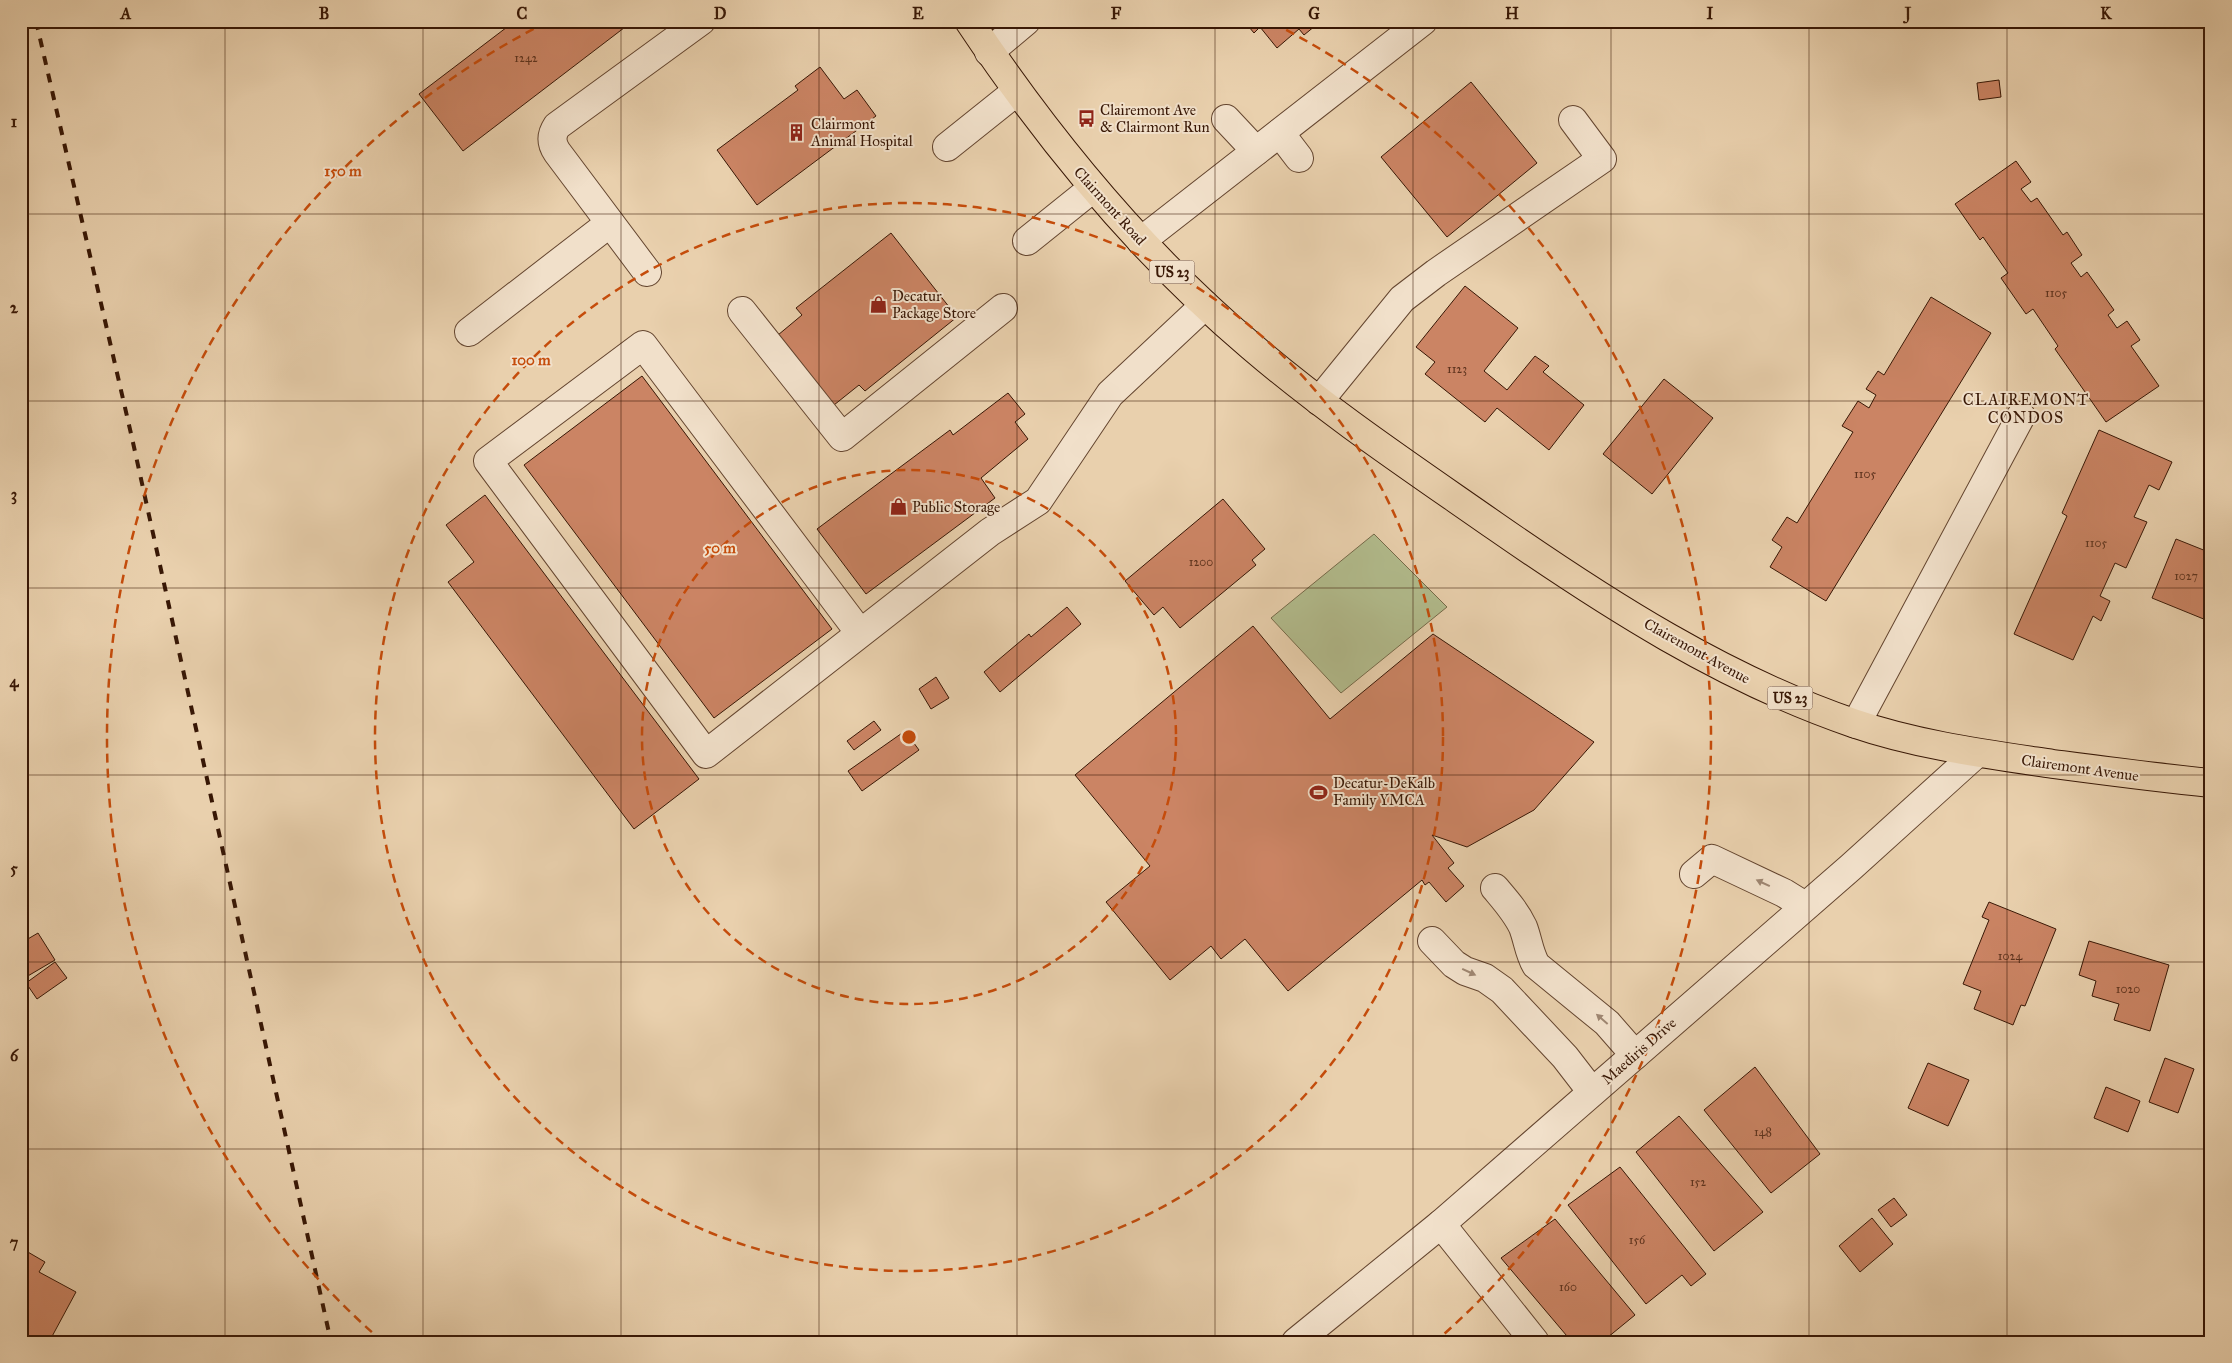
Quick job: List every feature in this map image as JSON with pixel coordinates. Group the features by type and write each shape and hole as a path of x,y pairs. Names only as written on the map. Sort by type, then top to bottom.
{"main road":[{"name":"Clairmont Road","path":"969,21 1017,92 1060,148 1141,241 1205,305 1249,344 1319,401 1422,475"},
{"name":"Clairemont Avenue","path":"1422,475 1568,574 1682,645 1748,680 1819,711 1889,734 1977,753 2138,777 2211,783"}],"street":[{"path":"647,272 553,147 554,131 557,126 701,21"},
{"path":"989,52 1026,21"},
{"path":"1141,241 1280,133 1415,24"},
{"path":"947,148 1017,92"},
{"path":"1226,119 1256,152"},
{"path":"1319,401 1402,299 1436,273 1602,159 1573,120"},
{"path":"1280,133 1299,158"},
{"path":"1027,240 1093,188"},
{"path":"469,332 610,223"},
{"path":"860,634 643,345 488,460 706,754 860,634 990,532 1038,501 1110,394 1205,305"},
{"path":"742,311 842,437 1003,308"},
{"path":"1856,724 2022,416"},
{"name":"Maediris Drive","path":"1296,1342 1441,1224 1977,753"},
{"path":"1703,866 1784,893 1805,906"},
{"path":"1495,888 1515,912 1536,965 1607,1023 1635,1055"},
{"path":"1432,941 1454,964 1465,971 1485,978 1502,990 1565,1057 1592,1092"},
{"path":"1441,1224 1535,1342"}],"green space":[{"path":"1374,534 1447,607 1341,693 1271,618"}],"building":[{"path":"515,21 633,21 463,151 419,94"},
{"path":"1244,21 1321,21 1304,35 1299,29 1277,48 1260,27 1254,33"},
{"name":"Clairmont Animal Hospital","path":"820,67 844,99 857,90 876,116 757,205 717,150 798,90 795,86"},
{"path":"1999,80 2001,97 1979,100 1977,83"},
{"path":"1471,82 1537,163 1447,237 1381,157"},
{"path":"2016,161 2031,182 2021,189 2031,202 2037,198 2063,235 2067,232 2082,255 2071,263 2081,277 2087,272 2114,310 2108,315 2117,328 2127,321 2140,340 2131,346 2159,386 2106,422 2055,349 2058,346 2033,309 2026,314 2001,278 2008,273 1983,237 1980,240 1955,204"},
{"path":"891,233 957,317 865,391 859,385 834,405 778,335 802,315 796,308"},
{"path":"1465,286 1518,328 1484,371 1507,390 1535,356 1549,366 1543,372 1584,405 1549,450 1497,408 1485,422 1425,374 1435,362 1416,347"},
{"path":"1931,297 1991,333 1826,601 1770,567 1782,547 1772,540 1787,517 1797,523 1853,432 1842,426 1858,401 1869,408 1876,395 1866,389 1878,371 1884,375"},
{"path":"642,376 832,629 714,718 524,465"},
{"path":"1664,379 1713,418 1652,494 1603,454"},
{"path":"1008,393 1025,414 1015,422 1028,439 981,478 995,498 866,594 817,529 950,430 953,435"},
{"path":"2099,430 2172,462 2159,490 2149,485 2134,517 2147,522 2126,568 2115,563 2100,596 2110,601 2101,621 2093,616 2073,660 2014,634 2067,516 2062,513"},
{"path":"485,495 699,779 634,829 448,582 474,562 446,525"},
{"path":"1223,499 1265,549 1252,560 1256,565 1180,628 1163,607 1154,615 1125,581"},
{"path":"2176,539 2211,553 2211,622 2152,598"},
{"path":"1067,607 1081,624 1000,692 984,672 1029,634 1031,637"},
{"name":"Decatur-DeKalb Family YMCA","path":"1253,626 1330,719 1433,634 1594,742 1534,810 1467,847 1432,835 1454,863 1448,868 1464,886 1446,902 1429,882 1425,885 1422,880 1288,991 1245,939 1221,959 1211,946 1170,980 1106,902 1150,866 1075,775"},
{"path":"936,677 949,698 931,709 919,689"},
{"path":"874,721 881,730 854,750 847,741"},
{"path":"905,731 919,750 862,791 848,771"},
{"path":"1989,902 2056,929 2025,1006 2021,1005 2013,1025 1974,1009 1981,991 1963,984 1989,920 1982,917"},
{"path":"38,933 55,960 21,980 21,943"},
{"path":"2089,941 2169,965 2150,1031 2114,1020 2119,1004 2092,996 2096,981 2079,975"},
{"path":"55,962 67,978 37,999 26,983"},
{"path":"2165,1058 2194,1069 2178,1113 2149,1102"},
{"path":"1928,1063 1969,1080 1948,1126 1908,1108"},
{"path":"1755,1067 1820,1154 1771,1193 1704,1110"},
{"path":"2106,1087 2140,1101 2128,1132 2094,1118"},
{"path":"1679,1116 1763,1212 1714,1251 1636,1152"},
{"path":"1620,1167 1706,1274 1691,1286 1682,1275 1646,1304 1568,1205"},
{"path":"1894,1198 1907,1215 1891,1227 1878,1210"},
{"path":"1872,1218 1893,1244 1860,1272 1839,1246"},
{"path":"1555,1219 1635,1315 1602,1342 1572,1342 1501,1258"},
{"path":"21,1248 45,1262 39,1272 76,1292 49,1342 32,1342 21,1336"}],"railway":[{"path":"36,21 132,438 331,1342"}],"place":[{"name":"Clairemont Ave & Clairmont Run","path":"1086,119"},
{"name":"Clairmont Animal Hospital","path":"797,133"},
{"name":"Decatur Package Store","path":"878,305"},
{"name":"Public Storage","path":"898,507"},
{"name":"Decatur-DeKalb Family YMCA","path":"1319,792"}],"district":[{"name":"CLAIREMONT CONDOS","path":"2026,408"}]}
